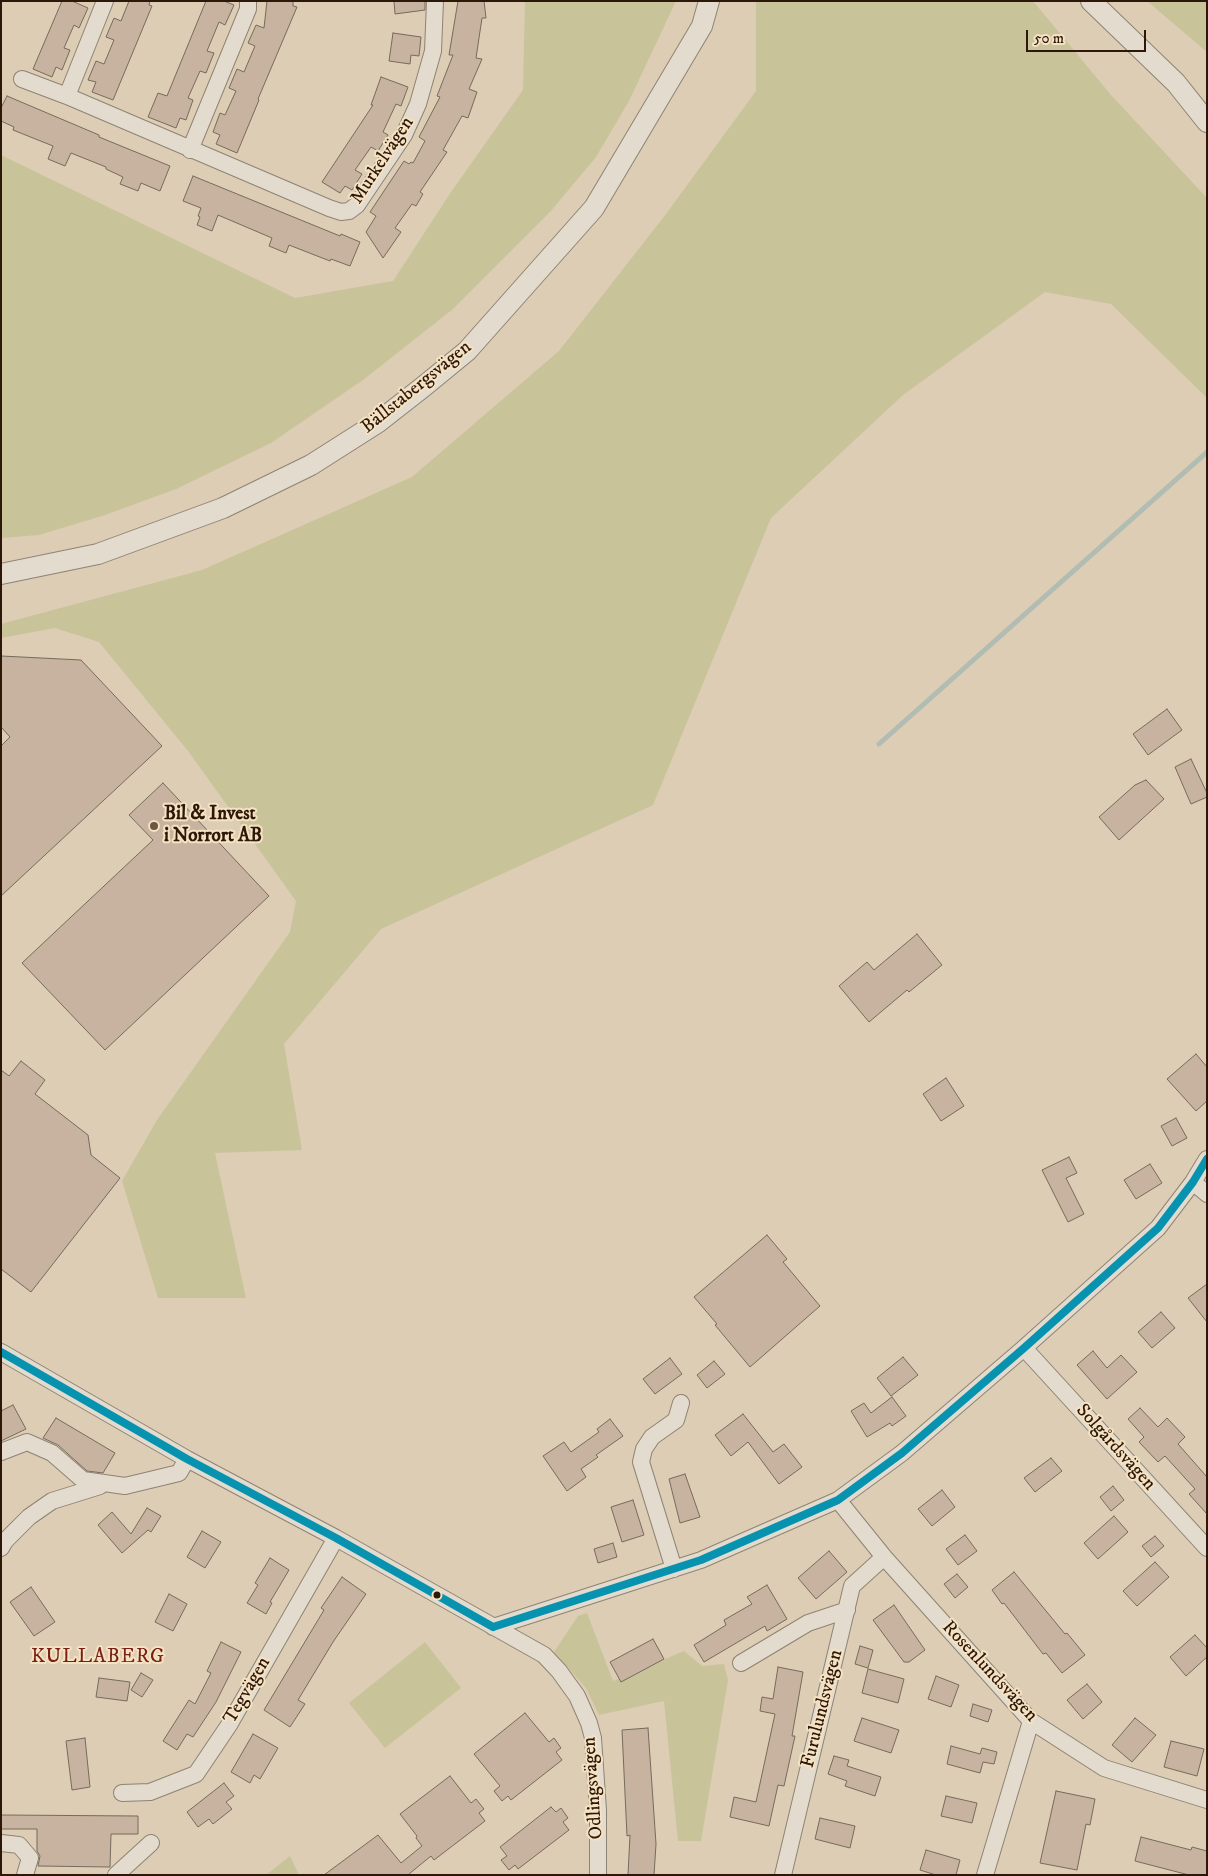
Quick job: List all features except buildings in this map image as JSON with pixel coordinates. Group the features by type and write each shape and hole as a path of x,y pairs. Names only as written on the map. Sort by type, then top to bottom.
{"street":[{"path":"67,96 105,1"},
{"path":"190,150 248,9 248,1"},
{"name":"Murkelvägen","path":"22,79 67,96 329,208 341,212 349,211 357,205 404,135 418,104 433,51 435,1"},
{"name":"Bällstabergsvägen","path":"1,574 98,554 223,508 311,465 377,423 423,387 467,351 594,208 702,26 709,1"},
{"path":"1091,1 1176,83 1207,122"},
{"path":"493,1627 702,1560 838,1500 902,1453 1024,1348 1158,1228 1194,1182 1207,1159"},
{"path":"1194,1182 1207,1194"},
{"name":"Solgårdsvägen","path":"1024,1348 1207,1548"},
{"name":"Odlingsvägen","path":"1,1352 187,1459 336,1538 544,1655 560,1671 577,1696 589,1722 593,1738 598,1810 598,1875"},
{"path":"674,1569 641,1462 644,1449 652,1437 676,1420 681,1402"},
{"path":"1,1452 27,1442 52,1453 83,1480 125,1486 179,1473 187,1459"},
{"path":"1,1548 5,1541 29,1517 52,1501 108,1483"},
{"name":"Rosenlundsvägen","path":"838,1500 884,1557 1031,1721 1104,1768 1207,1800"},
{"name":"Tegvägen","path":"122,1793 150,1792 196,1774 228,1726 336,1538"},
{"name":"Furulundsvägen","path":"783,1875 852,1586 884,1557"},
{"path":"741,1663 808,1622 847,1610"},
{"path":"985,1875 1031,1721"},
{"path":"1,1843 19,1845 30,1858 26,1875"},
{"path":"116,1875 151,1844"}],"shaded area":[{"path":"525,1 676,1 629,101 596,157 550,212 453,309 363,380 271,443 176,489 105,515 39,535 1,538 1,155 295,298 393,281 451,192 523,90"},
{"path":"756,1 1033,1 1111,95 1207,198 1207,398 1111,304 1045,292 903,395 771,518 653,805 381,929 284,1044 302,1150 215,1153 246,1298 158,1298 122,1181 157,1120 290,932 296,901 188,751 99,642 55,628 1,638 1,624 202,570 412,477 559,351 666,214 756,91"},
{"path":"1147,1 1207,1 1207,52"},
{"path":"587,1613 613,1681 684,1651 702,1666 724,1664 728,1680 701,1841 678,1841 664,1701 599,1715 586,1688 554,1652 578,1616"},
{"path":"425,1642 461,1688 385,1748 349,1703"},
{"path":"290,1856 299,1875 266,1875"}],"waterway":[{"path":"879,744 1207,452"}],"transit line":[{"path":"493,1627 701,1560 838,1500 902,1453 1024,1348 1158,1228 1193,1182 1207,1159"},
{"path":"1,1352 187,1459 336,1538 493,1627"}],"place":[{"name":"Bil & Invest i Norrort AB","path":"154,826"}],"district":[{"name":"KULLABERG","path":"98,1658"}]}
